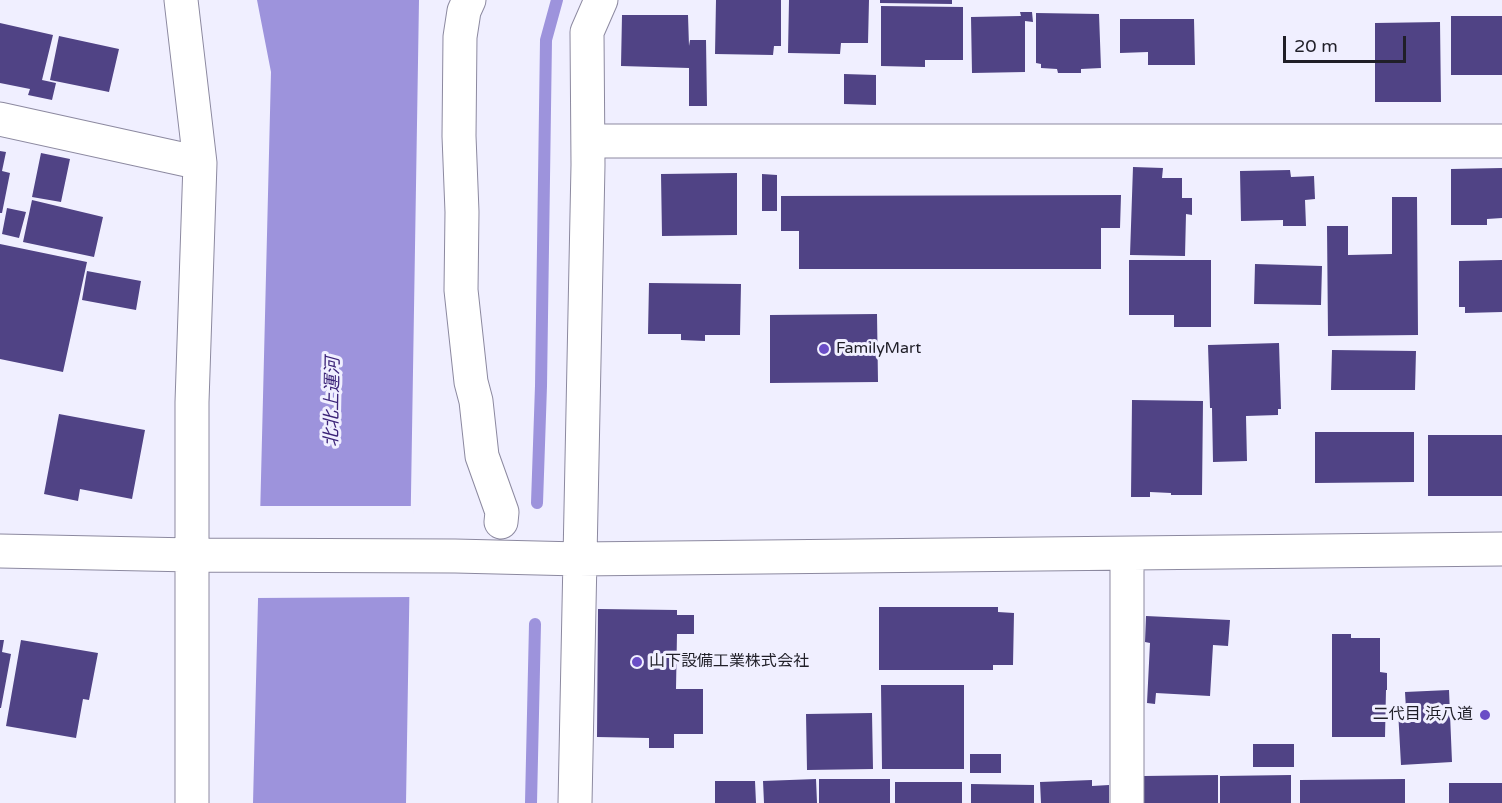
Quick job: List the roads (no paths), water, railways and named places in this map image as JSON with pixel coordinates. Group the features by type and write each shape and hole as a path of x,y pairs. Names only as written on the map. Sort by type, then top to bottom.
{"street":[{"path":"181,0 200,163 193,391 192,803"},
{"path":"469,0 464,11 460,37 461,290 482,456 502,512 501,522"},
{"path":"575,803 588,141 587,32 601,0"},
{"path":"0,119 200,163"},
{"path":"588,141 1502,141"},
{"path":"0,551 579,559 1502,549"},
{"path":"1127,554 1127,803"}],"water":[{"name":"北北上運河","path":"257,0 419,0 406,803 253,803 271,72"}],"waterway":[{"path":"537,503 546,40 557,0"},
{"path":"531,803 535,624"}],"place":[{"name":"FamilyMart","path":"824,349"},
{"name":"山下設備工業株式会社","path":"637,662"},
{"name":"二代目 浜八道","path":"1485,715"}]}
